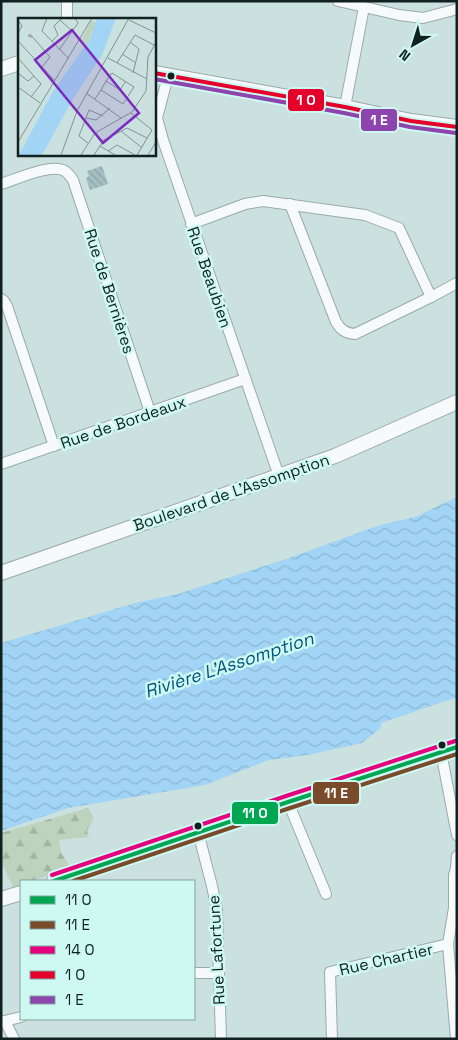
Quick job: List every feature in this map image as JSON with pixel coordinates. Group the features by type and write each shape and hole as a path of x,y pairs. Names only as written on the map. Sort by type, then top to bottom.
{"street":[{"path":"67,1 67,18"},
{"path":"338,1 399,15 423,18 457,9"},
{"path":"345,107 364,7"},
{"path":"1,70 18,63"},
{"path":"161,75 345,107 411,121 457,127"},
{"name":"Rue Beaubien","path":"161,75 157,118 162,140 279,476"},
{"name":"Rue de Bernières","path":"1,184 47,169 57,168 66,171 73,180 150,412"},
{"path":"191,224 245,204 263,201 365,215 399,228 431,297"},
{"path":"290,204 336,322 348,334 355,334 457,283"},
{"path":"1,299 7,306 54,446"},
{"name":"Rue de Bordeaux","path":"1,464 245,379"},
{"name":"Boulevard de L'Assomption","path":"1,573 335,456 457,402"},
{"path":"57,880 457,747"},
{"path":"441,752 457,834"},
{"path":"288,802 326,894"},
{"name":"Rue Lafortune","path":"198,832 216,910 220,1039"},
{"path":"456,1039 448,944 454,908 454,875 457,856"},
{"path":"1,899 20,893"},
{"name":"Rue Chartier","path":"332,1039 330,972 448,944"},
{"path":"195,973 218,973"},
{"path":"14,1039 3,1022 20,1017"}],"green space":[{"path":"88,808 94,818 87,831 89,837 59,840 61,853 71,867 36,880 20,880 20,885 14,888 1,862 1,833"}],"water":[{"name":"Rivière L'Assomption","path":"457,497 457,698 381,723 381,728 362,743 308,755 269,760 205,785 68,808 1,831 1,643 135,603 178,594 286,559 380,525 415,517"}],"building":[{"path":"102,166 108,184 90,190 86,178 89,176 87,171"}],"transit line":[{"path":"155,73 345,107 411,121 457,127"},
{"path":"155,79 344,113 410,127 456,133"},
{"path":"52,875 455,741"},
{"path":"57,880 457,747"},
{"path":"76,880 457,754"}]}
